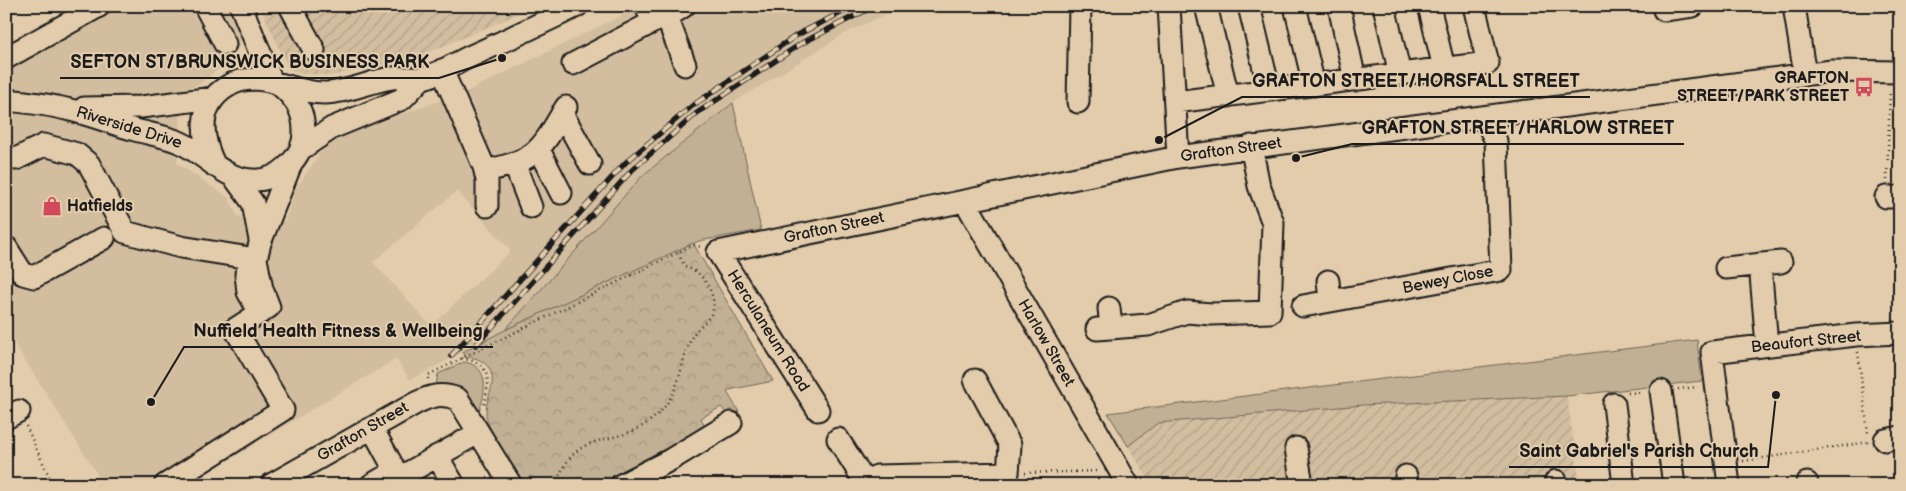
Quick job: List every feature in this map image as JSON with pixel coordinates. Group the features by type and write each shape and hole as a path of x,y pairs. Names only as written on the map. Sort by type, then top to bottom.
{"street":[{"path":"205,6 225,44"},
{"path":"290,6 314,50"},
{"path":"221,92 250,79 298,91 325,93 354,89 393,78 422,78 577,6"},
{"path":"1078,102 1080,6"},
{"path":"1169,6 1178,157"},
{"path":"1206,6 1228,96"},
{"path":"1249,6 1269,89"},
{"path":"1295,6 1314,84"},
{"path":"1339,6 1355,80"},
{"path":"1384,6 1400,74"},
{"path":"1429,6 1444,68"},
{"path":"1175,102 1488,63 1474,6"},
{"path":"1664,10 1693,6"},
{"path":"1794,6 1804,75"},
{"path":"165,485 283,410 235,329 265,310 245,283 246,274 257,255 304,135 304,120 300,107 292,95 276,84 255,41 246,8"},
{"path":"6,58 89,9"},
{"path":"573,64 663,13 686,66"},
{"path":"255,41 244,63 207,110 203,124 204,139 215,166 234,178 253,203 256,213 257,255"},
{"path":"442,70 485,171 487,206"},
{"name":"Grafton Street","path":"718,252 1178,157 1832,71 1895,71"},
{"path":"234,178 266,179 281,172 296,156 332,128 402,99 422,78"},
{"name":"Riverside Drive","path":"66,109 141,107 221,92"},
{"name":"Riverside Drive","path":"6,100 66,109 136,131 168,138 196,152 215,166"},
{"path":"485,171 532,157 539,150 564,110 590,164"},
{"name":"Bewey Close","path":"1303,306 1329,292 1502,270 1496,141 1484,117"},
{"path":"6,157 16,159 44,145 77,154 89,164 125,232 181,247 257,255"},
{"path":"1106,321 1148,325 1187,312 1211,314 1270,312 1273,223 1259,186 1251,146"},
{"path":"539,150 561,193"},
{"path":"514,163 531,207"},
{"name":"Harlow Street","path":"965,201 1123,478"},
{"path":"6,248 23,274 34,277 104,238"},
{"name":"Herculaneum Road","path":"718,252 818,410"},
{"path":"1726,268 1781,262"},
{"path":"1760,264 1767,345"},
{"name":"Beaufort Street","path":"1726,463 1712,352 1900,333"},
{"path":"838,439 866,483 877,476 1008,473 1010,445 975,380"},
{"path":"1661,391 1674,485"},
{"path":"431,396 445,394 458,399 511,485"},
{"name":"Grafton Street","path":"272,485 302,477 372,428 431,396"},
{"path":"1614,404 1624,485"},
{"path":"621,485 670,460 720,424"},
{"path":"370,485 399,478 437,456 475,427"},
{"path":"372,428 399,478"},
{"path":"1296,448 1302,485"},
{"path":"437,456 454,485"},
{"path":"1726,463 1729,485"}],"path":[{"path":"1893,197 1895,71"},
{"path":"431,396 428,375 693,245 718,252"},
{"path":"556,485 564,463 579,448 593,442 625,436 642,427 666,406 676,390 692,337 709,319 714,305 707,284 697,272 685,267 678,252"},
{"path":"1726,463 1885,440 1856,336"},
{"path":"462,358 477,363 486,372 488,379 482,416 475,427"},
{"path":"12,414 53,485"},
{"path":"1008,473 1123,478"}],"shaded area":[{"path":"111,6 226,6 239,34 240,45 234,56 202,82 183,92 177,163 229,198 237,216 285,221 295,190 325,146 362,128 468,91 641,6 903,6 844,34 733,103 642,176 505,330 410,380 396,359 186,485 104,485 6,330 6,39 22,58","holes":["457,191 511,251 431,326 373,262"]},
{"path":"260,6 537,6 418,57 331,76 299,73 288,68"},
{"path":"1567,396 1580,485 1152,485 1128,446 1158,423 1363,405"}],"green space":[{"path":"733,103 761,230 699,241 505,330 642,176"},
{"path":"693,243 773,381 729,390 727,392 739,412 728,415 721,407 701,418 704,425 703,431 605,485 525,485 496,441 488,422 486,409 492,382 491,372 484,363 474,358 466,358 463,352 505,330"},
{"path":"1697,340 1702,381 1567,396 1363,405 1158,423 1128,446 1108,413"},
{"path":"464,362 472,364 482,374 484,388 479,411 459,389 436,385 438,374"}],"railway":[{"path":"451,356 625,163 692,106 797,35 854,6"},
{"path":"476,345 632,170 697,113 802,43 874,6"}],"place":[{"name":"SEFTON ST/BRUNSWICK BUSINESS PARK","path":"502,58"},
{"name":"GRAFTON STREET/PARK STREET","path":"1864,87"},
{"name":"GRAFTON STREET/HORSFALL STREET","path":"1159,140"},
{"name":"GRAFTON STREET/HARLOW STREET","path":"1296,158"},
{"name":"Hatfields","path":"52,206"},
{"name":"Saint Gabriel's Parish Church","path":"1776,395"},
{"name":"Nuffield Health Fitness & Wellbeing","path":"151,402"}]}
